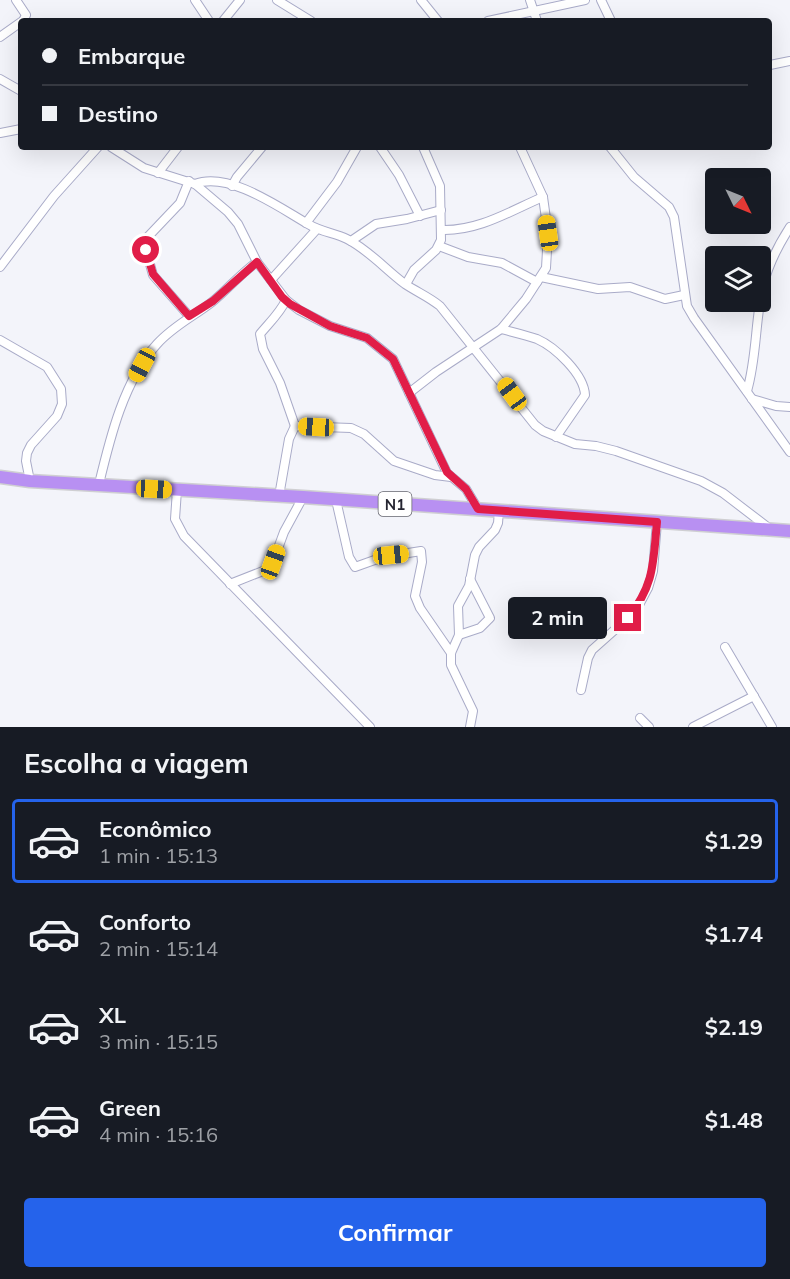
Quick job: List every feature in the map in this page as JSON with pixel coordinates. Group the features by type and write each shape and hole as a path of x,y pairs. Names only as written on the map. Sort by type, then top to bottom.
{"highway":[{"name":"N1","path":"0,477 30,481 303,497 790,531"}],"street":[{"path":"16,0 26,15 24,18"},
{"path":"195,0 207,18"},
{"path":"225,18 240,0"},
{"path":"277,0 306,18"},
{"path":"421,0 436,18"},
{"path":"530,0 536,18"},
{"path":"503,18 585,0"},
{"path":"601,0 610,18"},
{"path":"0,37 18,25"},
{"path":"772,65 790,61"},
{"path":"0,79 18,89"},
{"path":"0,134 18,130"},
{"path":"0,267 54,196 95,150"},
{"path":"115,150 134,163 192,183 228,212 238,224 257,262 286,300 299,310 330,326 357,334 377,345 393,359 447,472 466,489 478,509"},
{"path":"158,173 176,150"},
{"path":"232,186 260,150"},
{"path":"306,223 337,182 355,150"},
{"path":"382,150 399,175 420,216"},
{"path":"406,284 414,270 439,246 442,231 440,186 424,150"},
{"path":"409,393 436,372 501,329 526,299 546,268 548,233 543,196 521,150"},
{"path":"612,150 634,177 669,207 674,217 684,296 694,318 790,452"},
{"path":"189,316 153,274 146,250 141,244 180,203 192,183 203,181 232,186 270,200 317,229 351,241 406,284 425,294 440,306 535,425 556,437 575,444 616,451 701,480 723,493 771,529"},
{"path":"442,231 474,228 543,196"},
{"path":"351,241 376,224 441,210"},
{"path":"749,395 763,285 772,260 790,227"},
{"path":"271,280 317,229"},
{"path":"439,246 468,257 502,263 539,280 598,289 630,287 665,299 684,296"},
{"path":"99,484 117,418 135,378 157,344 189,316 213,301 257,262"},
{"path":"279,496 290,439 295,426 278,379 263,349 260,334 286,300"},
{"path":"501,329 538,340 567,362 577,374 585,394 556,437"},
{"path":"1,339 47,367 61,389 63,398 57,416 31,445 27,453 26,461 30,481"},
{"path":"749,395 776,406 790,407"},
{"path":"765,418 776,406"},
{"path":"295,426 351,428 364,434 394,461 435,475 451,477"},
{"path":"177,490 175,519 184,536 370,727"},
{"path":"230,584 268,569 303,497"},
{"path":"336,500 349,557 356,567 383,557 421,551 421,568 415,596 420,608 452,653"},
{"path":"470,727 473,711 451,665 452,653 459,634 458,606 466,594 478,547 495,530 499,511"},
{"path":"581,690 592,650 628,618 648,588 653,571 657,522"},
{"path":"459,634 480,628 490,618 470,579"},
{"path":"725,647 772,727"},
{"path":"693,727 754,696"},
{"path":"640,718 649,727"}],"route":[{"path":"146,250 153,274 189,316 207,306 257,262 282,297 290,304 330,326 367,338 377,345 393,359 447,472 466,489 478,509 657,522 653,571 648,588 628,618"}]}
